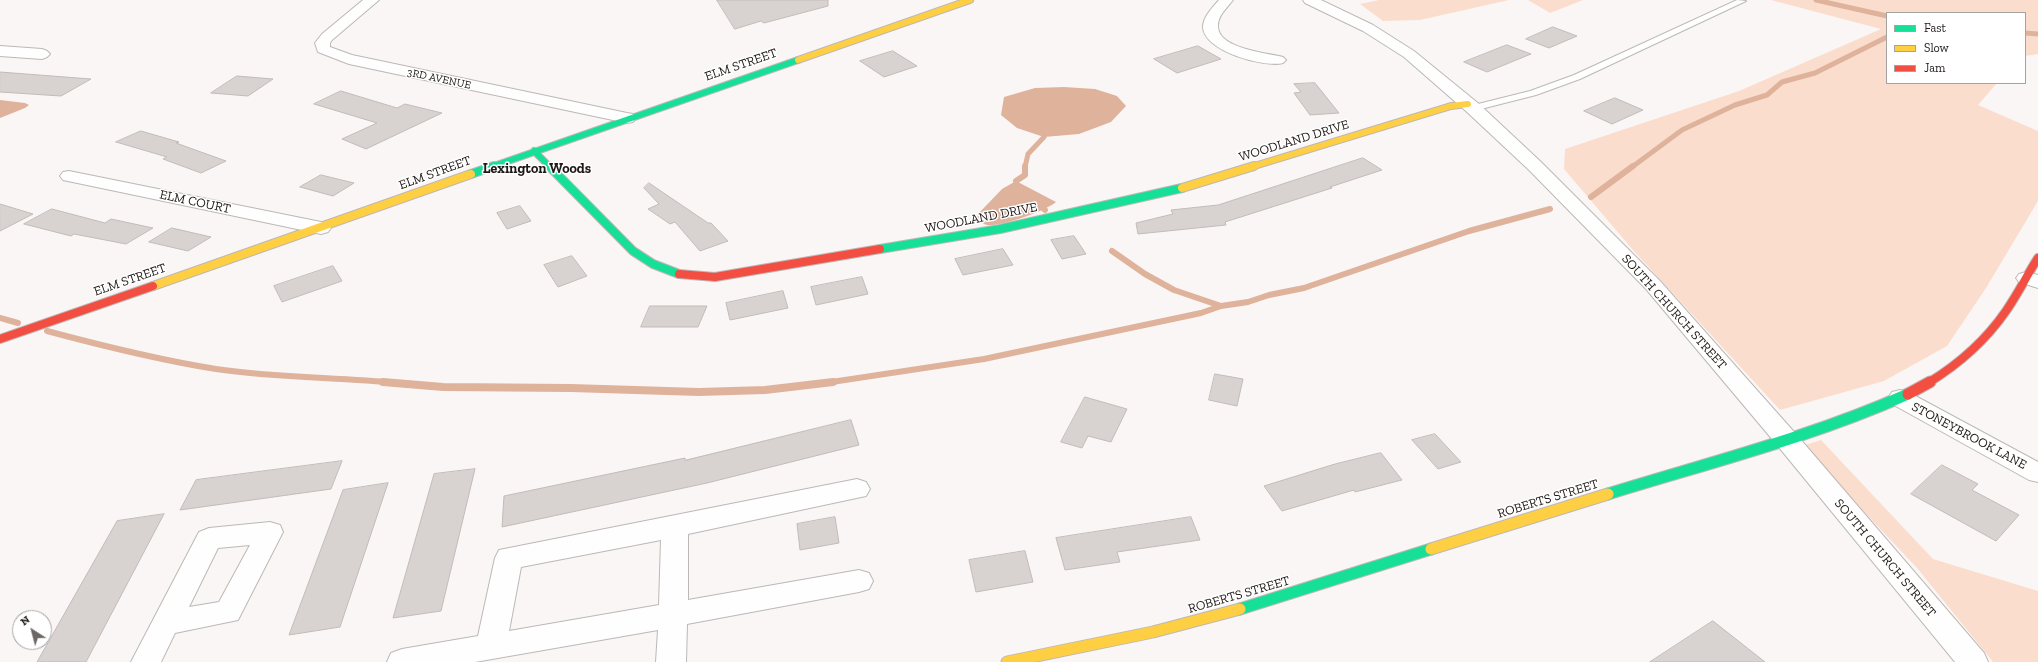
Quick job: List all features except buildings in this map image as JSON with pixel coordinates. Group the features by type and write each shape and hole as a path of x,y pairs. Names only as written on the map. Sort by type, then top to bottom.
{"street":[{"name":"3RD AVENUE","path":"372,0 326,37 322,43 323,49 330,54 349,60 627,118"},
{"name":"ELM STREET","path":"0,338 321,228 627,118 970,0"},
{"path":"1226,0 1219,7 1210,23 1213,35 1225,46 1237,51 1278,60"},
{"name":"SOUTH CHURCH STREET","path":"1310,0 1348,17 1391,42 1433,73 1535,166 1653,285 1786,439 1973,662"},
{"path":"0,51 42,54"},
{"name":"WOODLAND DRIVE","path":"534,151 633,251 645,260 672,273 696,277 715,277 992,230 1139,198 1201,183 1451,106 1470,106"},
{"name":"ELM COURT","path":"69,176 321,228"},
{"name":"ROBERTS STREET","path":"1007,662 1109,642 1213,617 1786,439 1804,431 1900,398 1952,368 1981,343 2032,280 2038,258"},
{"name":"STONEYBROOK LANE","path":"1900,398 2038,473"},
{"path":"492,646 509,558 676,527 857,489"},
{"path":"671,662 676,527"},
{"path":"402,662 859,581"},
{"path":"146,662 166,623"}],"lane":[{"path":"1470,106 1533,93 1577,77 1742,1"}],"shaded area":[{"path":"1379,0 1509,0 1420,20 1383,21 1360,4"},
{"path":"1528,0 1583,0 1550,13"},
{"path":"1771,0 2038,0 2038,54 2026,56 2026,12 1886,12 1886,84 1996,84 1978,105 2038,131 2038,201 1986,288 1947,346 1884,381 1780,410 1633,250 1564,169 1565,149 1739,91 1881,29"},
{"path":"1064,87 1095,89 1117,96 1126,106 1111,122 1079,134 1044,137 1017,128 1001,115 1004,97 1035,88"},
{"path":"0,100 25,103 29,105 0,118"},
{"path":"1016,181 1056,202 1043,210 1023,218 1002,224 984,224 977,217 979,213 1002,189"},
{"path":"1821,440 1933,559 2038,591 2038,662 1993,662 1917,568 1802,446"}],"waterway":[{"path":"1816,0 1886,16"},
{"path":"2026,33 2038,34"},
{"path":"1632,167 1682,130 1735,105 1767,95 1782,82 1815,73 1886,38"},
{"path":"1025,167 1028,154 1044,137"},
{"path":"1591,197 1633,166"},
{"path":"1016,181 1025,175 1025,167"},
{"path":"1221,306 1248,302 1269,295 1304,288 1469,231 1550,209"},
{"path":"1112,251 1145,274 1174,290 1221,306"},
{"path":"827,383 984,359 1201,313 1221,306"},
{"path":"0,318 18,323"},
{"path":"47,331 131,352 216,369 284,376 384,382"},
{"path":"384,382 398,383"},
{"path":"384,382 443,387 571,388 699,392 765,390 827,383"},
{"path":"827,383 833,382"}],"traffic: fast":[{"path":"471,174 798,60"},
{"path":"534,151 633,251 653,264 679,274"},
{"path":"880,249 1000,229 1182,188"},
{"path":"1608,494 1786,439 1872,410 1908,394"},
{"path":"1240,609 1431,549"}],"traffic: slow":[{"path":"798,60 970,0"},
{"path":"1182,188 1451,106 1468,104"},
{"path":"153,286 471,174"},
{"path":"1431,549 1608,494"},
{"path":"1007,662 1153,632 1240,609"}],"traffic: jam":[{"path":"679,274 715,277 880,249"},
{"path":"1908,394 1950,368 1986,336 2010,305 2038,258"},
{"path":"0,339 153,286"}],"district":[{"name":"Lexington Woods","path":"537,169"}]}
